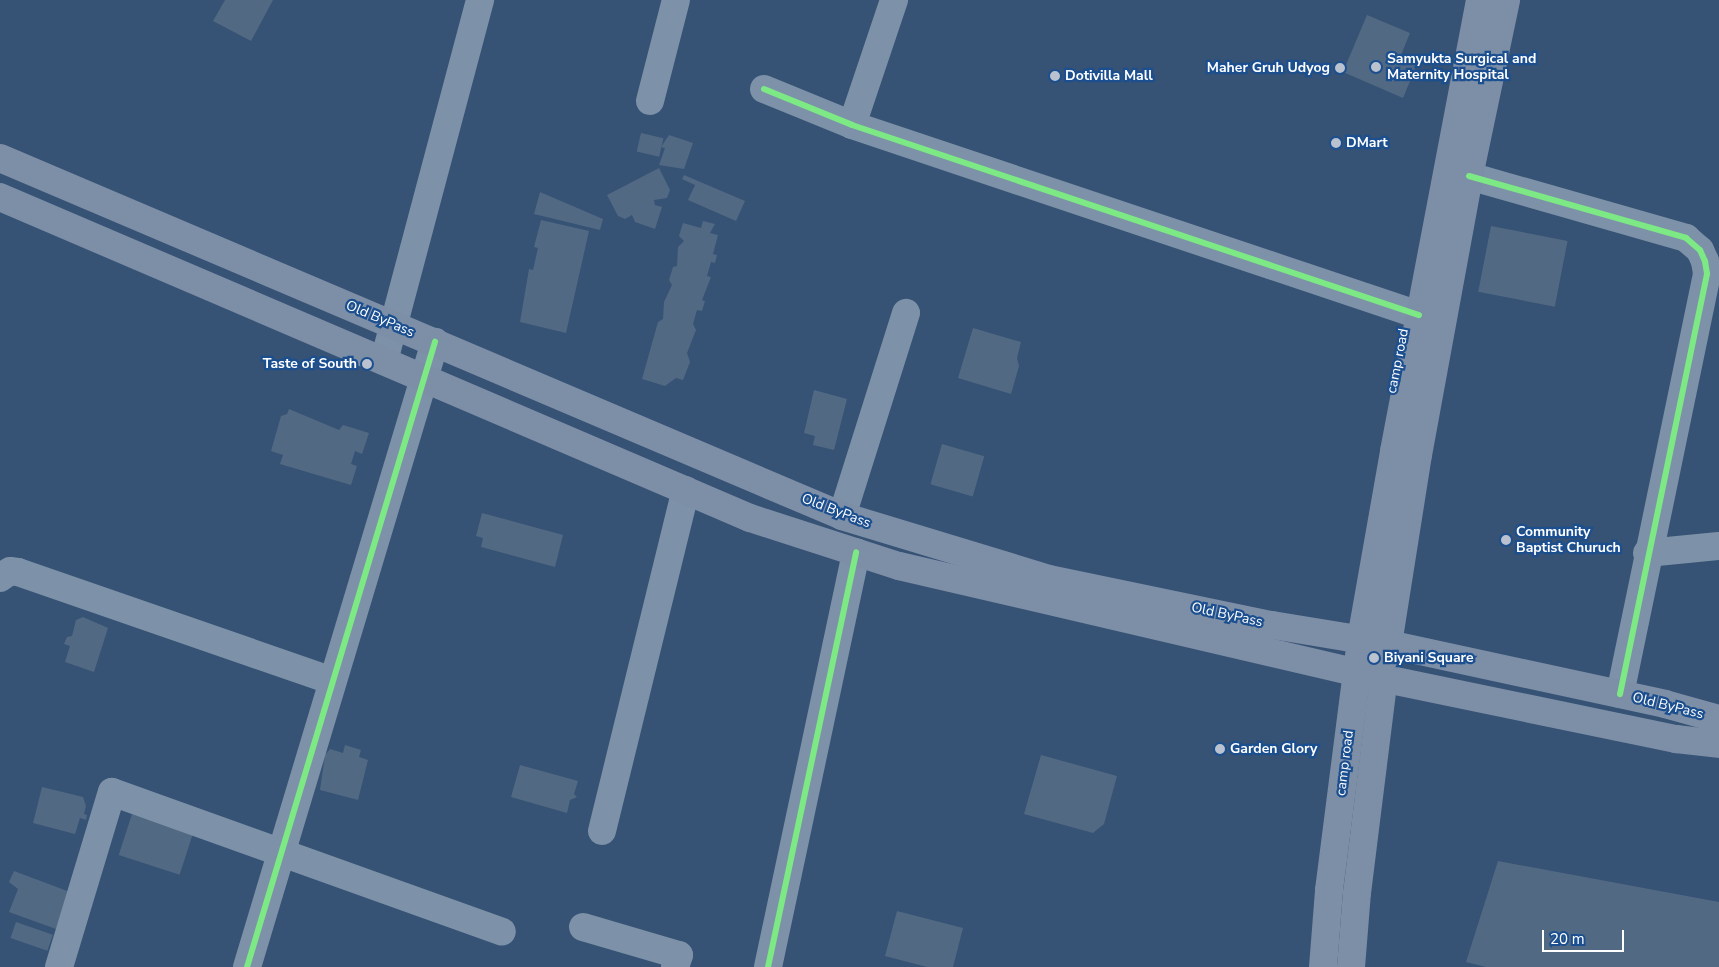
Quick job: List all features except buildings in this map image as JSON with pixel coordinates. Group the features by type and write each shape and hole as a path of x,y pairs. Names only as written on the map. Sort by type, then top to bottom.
{"main road":[{"name":"camp road","path":"1323,967 1329,890 1362,639 1420,316 1480,0"},
{"name":"camp road","path":"1351,967 1357,893 1388,644 1418,455 1469,176 1506,0"},
{"name":"Old ByPass","path":"0,158 842,516 1050,579 1388,644 1620,694 1719,719"},
{"path":"0,197 750,518 899,566 1384,679 1676,738 1719,744"}],"street":[{"path":"384,361 396,325 480,0"},
{"path":"650,101 676,0"},
{"path":"852,125 894,0"},
{"path":"764,89 852,125 1420,316"},
{"path":"1469,176 1686,238 1700,250 1707,274 1647,553 1620,694"},
{"path":"842,516 906,313"},
{"path":"247,967 422,378 435,342"},
{"path":"602,831 686,490"},
{"path":"1647,553 1719,546"},
{"path":"768,967 856,552"},
{"path":"0,578 10,571 18,572 332,681"},
{"path":"59,967 112,792 282,851 502,932"},
{"path":"583,927 679,954 675,967"}],"cycle path":[{"path":"764,89 852,125 1419,315"},
{"path":"1469,176 1686,238 1700,250 1705,261 1707,274 1620,694"},
{"path":"247,967 435,342"},
{"path":"768,967 856,552"}],"place":[{"name":"Samyukta Surgical and Maternity Hospital","path":"1376,67"},
{"name":"Maher Gruh Udyog","path":"1340,68"},
{"name":"Dotivilla Mall","path":"1055,76"},
{"name":"DMart","path":"1336,143"},
{"name":"Taste of South","path":"367,364"},
{"name":"Community Baptist Churuch","path":"1506,540"},
{"name":"Biyani Square","path":"1374,658"},
{"name":"Garden Glory","path":"1220,749"}]}
